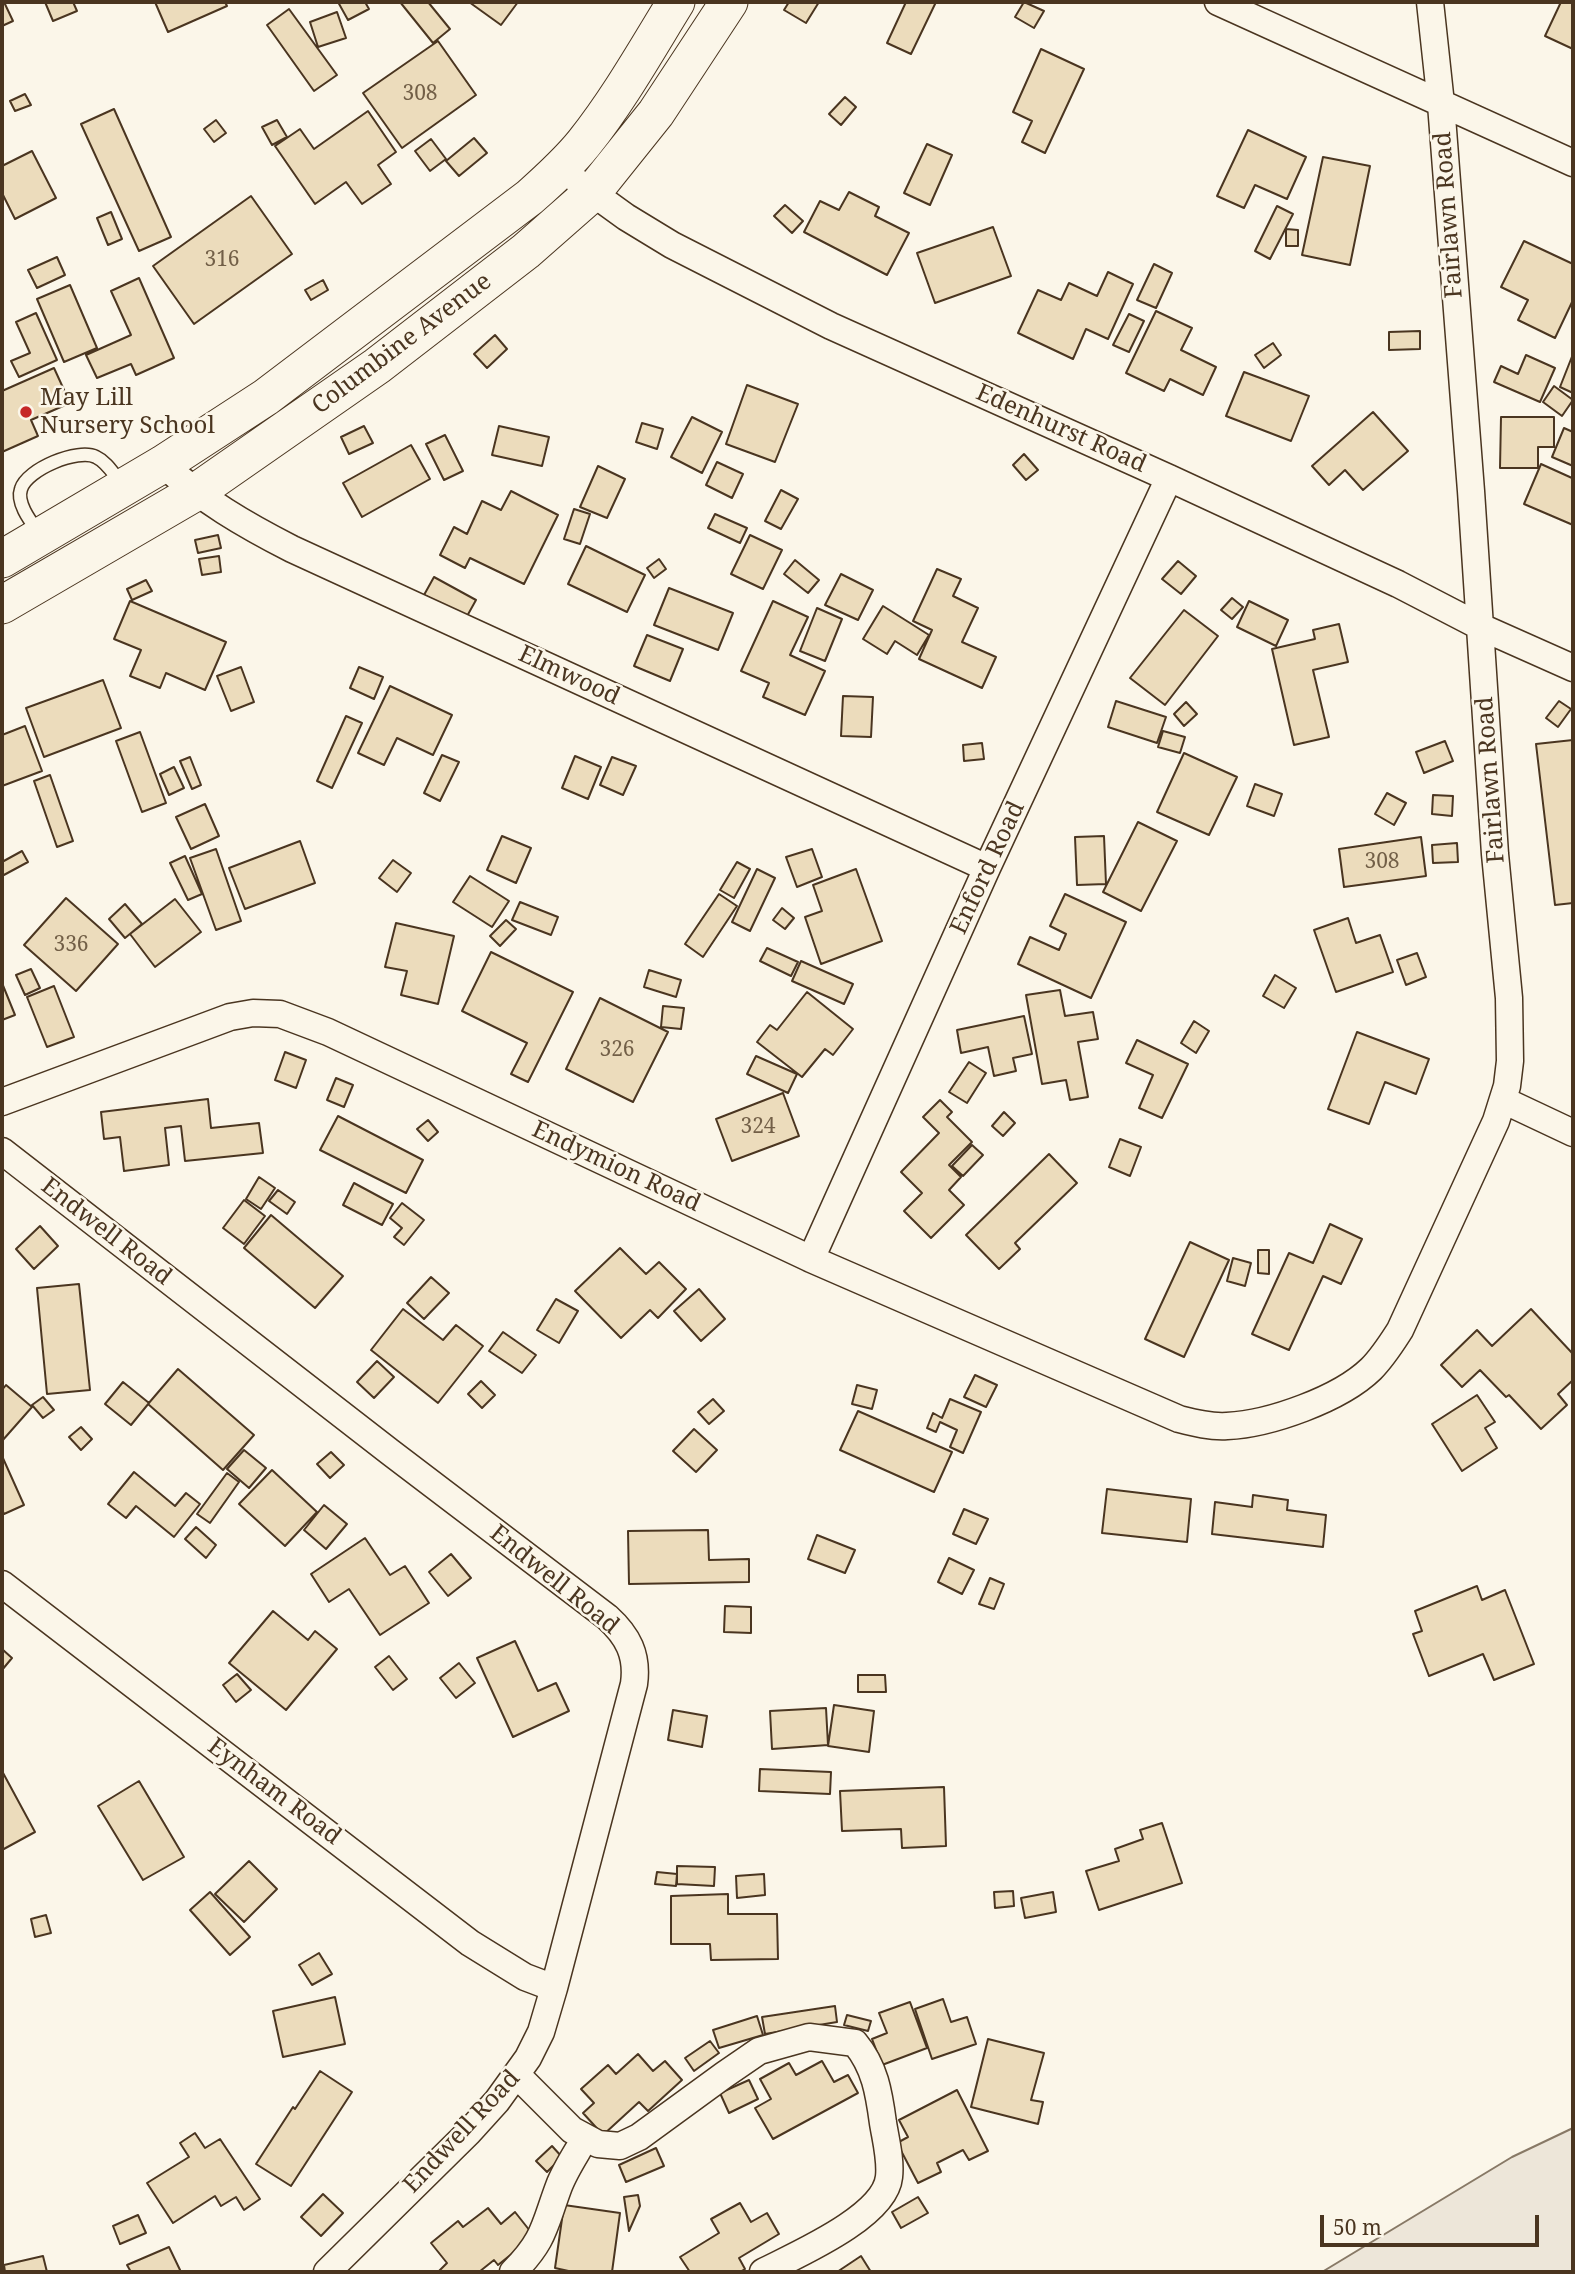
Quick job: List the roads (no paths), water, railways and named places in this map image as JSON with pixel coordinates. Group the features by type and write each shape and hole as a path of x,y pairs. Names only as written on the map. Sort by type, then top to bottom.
{"main road":[{"name":"Columbine Avenue","path":"2,559 163,464 266,397 530,197 584,144 612,105 676,2"},
{"name":"Columbine Avenue","path":"2,605 196,492 377,366 526,251 592,193 656,113 729,2"}],"street":[{"path":"1219,2 1573,163"},
{"name":"Fairlawn Road","path":"1225,1426 1266,1419 1321,1400 1369,1371 1386,1353 1400,1330 1485,1147 1503,1100 1510,1061 1511,1024 1495,854 1481,627 1441,104 1430,2"},
{"name":"Edenhurst Road","path":"561,169 592,193 672,245 819,320 1169,478 1573,668"},
{"name":"Elmwood","path":"163,464 196,492 236,519 292,549 987,868"},
{"name":"Enford Road","path":"811,1259 987,868 1169,478"},
{"name":"Endymion Road","path":"2,1102 203,1026 253,1013 279,1014 328,1032 811,1259 1154,1410 1179,1419 1225,1426"},
{"path":"1503,1100 1573,1133"},
{"name":"Endwell Road","path":"2,1151 607,1617 629,1642 636,1669 635,1684 541,2032 517,2075 497,2101 327,2272"},
{"name":"Eynham Road","path":"2,1584 470,1943 525,1977 554,1988"},
{"path":"517,2075 561,2120 585,2138 609,2147 630,2143 759,2051 809,2037 855,2043 873,2072 879,2095 889,2163 889,2179 885,2190 873,2206 856,2219 763,2272"},
{"path":"513,2272 532,2253 542,2237 559,2184 585,2138"}],"lane":[{"path":"41,536 29,519 21,498 21,488 46,465 74,455 90,454 106,464 124,487"}],"place":[{"name":"May Lill Nursery School","path":"26,412"}]}
